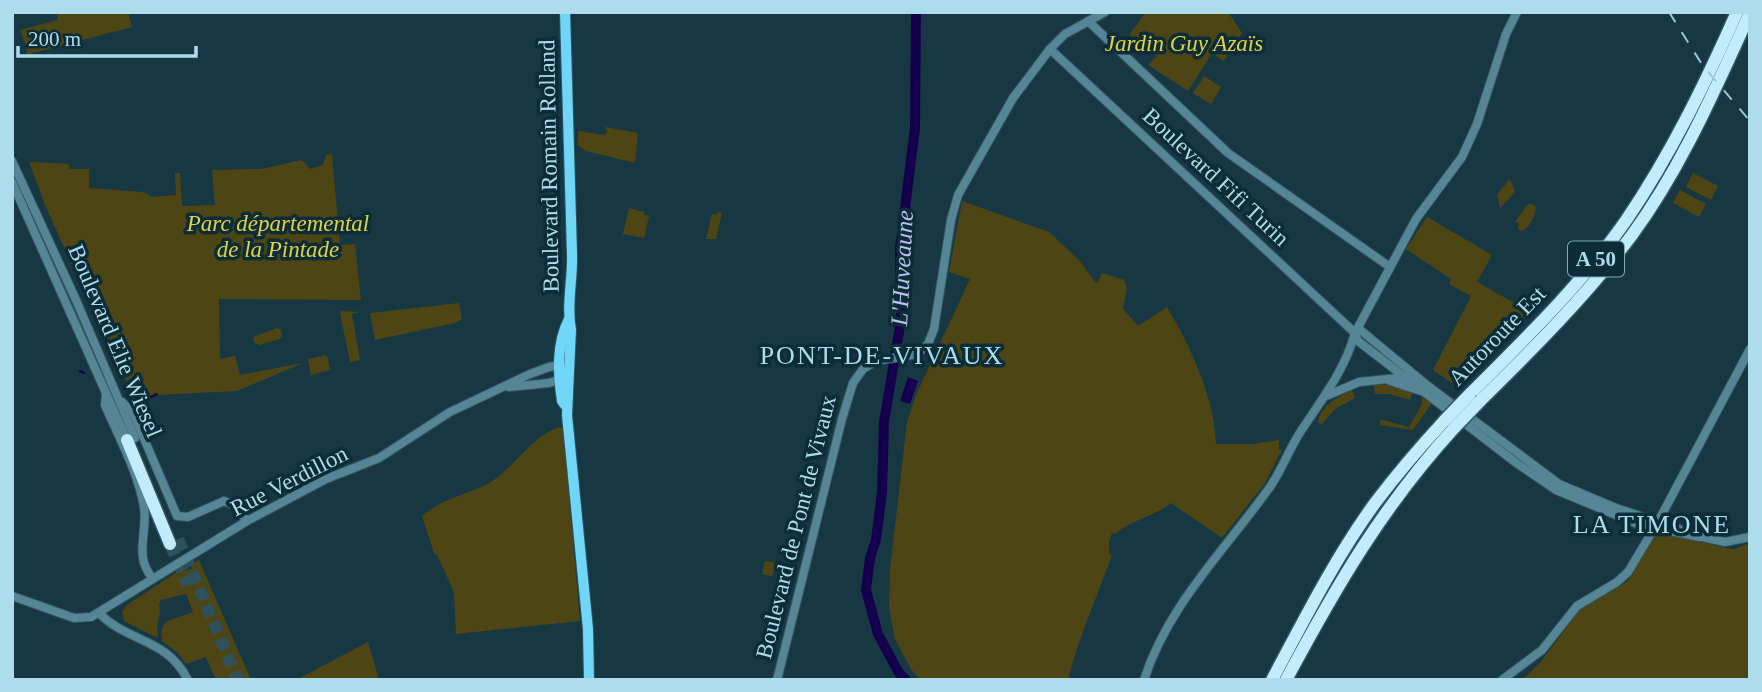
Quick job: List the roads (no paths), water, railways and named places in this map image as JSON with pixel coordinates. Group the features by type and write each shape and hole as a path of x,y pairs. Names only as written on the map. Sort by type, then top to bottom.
{"highway":[{"name":"Autoroute Est","path":"1286,680 1336,588 1404,486 1450,424 1560,303 1625,222 1657,172 1695,103 1737,12"},
{"name":"Autoroute Est","path":"1475,397 1547,336 1632,234 1690,141 1750,13"},
{"name":"Autoroute Est","path":"1272,680 1326,580 1374,505 1412,457 1450,424"},
{"name":"Boulevard Elie Wiesel","path":"131,439 174,541"}],"main road":[{"name":"Boulevard Romain Rolland","path":"565,12 573,275 569,319 564,328 564,373 579,517 590,677"}],"street":[{"path":"1050,49 1066,34 1105,12"},
{"path":"1144,680 1156,648 1183,600 1271,485 1299,433 1346,361 1356,331 1420,213 1462,157 1506,34 1517,12"},
{"path":"1088,21 1228,153 1390,267"},
{"name":"Boulevard Fifi Turin","path":"1050,49 1356,331"},
{"name":"Boulevard de Pont de Vivaux","path":"777,680 852,386 863,369 876,361 921,352 933,334 951,220 958,195 1013,98 1050,49"},
{"name":"Boulevard Elie Wiesel","path":"12,161 119,400 131,439"},
{"name":"Boulevard Elie Wiesel","path":"12,182 131,439"},
{"path":"1356,331 1358,341 1406,377 1427,389"},
{"path":"1356,331 1427,389 1549,478 1582,498 1656,526 1700,537 1725,542 1750,537"},
{"path":"1502,680 1542,650 1577,606 1623,578 1656,526 1750,349"},
{"path":"532,373 535,384"},
{"name":"Rue Verdillon","path":"99,613 247,521 326,479 379,458 450,412 532,373 564,373"},
{"name":"Rue Verdillon","path":"499,389 535,384 564,373"},
{"path":"1323,398 1350,384 1406,377"},
{"path":"1384,380 1427,389"},
{"path":"106,390 105,405 142,495 145,526 142,560 153,579"},
{"path":"119,400 134,415 175,513 184,517 224,501 234,505 247,521"},
{"path":"12,596 74,618 91,617 99,613 114,626 172,656 188,680"}],"waterway":[{"name":"L'Huveaune","path":"906,680 899,673 878,634 866,590 882,492 884,422 901,320 900,248 915,128 916,12"},
{"path":"80,371 84,373"},
{"path":"136,399 140,402 157,394"}],"tunnel":[{"path":"178,539 238,680"},
{"path":"170,544 188,585"}],"railway":[{"path":"1669,12 1703,66 1750,121"}],"district":[{"name":"PONT-DE-VIVAUX","path":"882,355"},
{"name":"LA TIMONE","path":"1652,524"}],"park label":[{"name":"Jardin Guy Azaïs","path":"1184,43"},
{"name":"Parc départemental de la Pintade","path":"278,236"}]}
